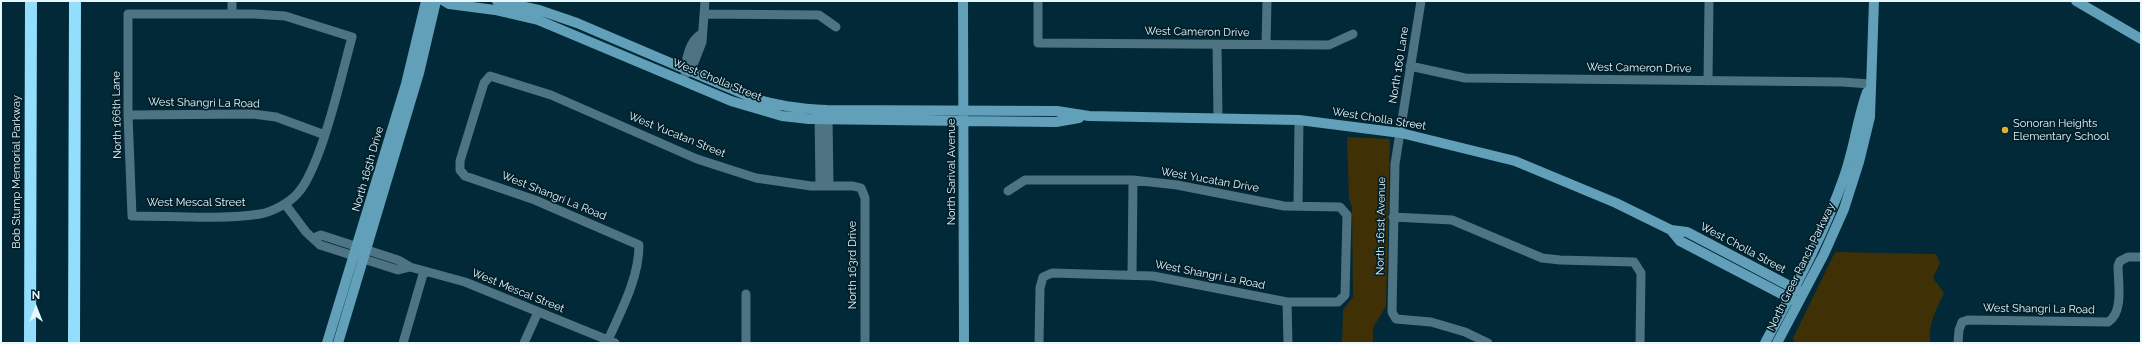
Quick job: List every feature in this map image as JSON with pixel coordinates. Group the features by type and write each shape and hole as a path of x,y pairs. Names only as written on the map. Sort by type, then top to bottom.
{"highway":[{"name":"Bob Stump Memorial Parkway","path":"29,342 31,1"},
{"path":"74,343 75,1"}],"street":[{"path":"232,1 232,14 284,16 352,37 324,135 312,171 298,194 285,204"},
{"name":"North 165th Drive","path":"338,343 360,253 415,52 426,1"},
{"name":"North 165th Drive","path":"327,343 360,253 419,73 436,1"},
{"name":"West Cholla Street","path":"444,1 449,4 495,10 538,20 685,75 766,102 824,115 964,121 1056,122 1089,116"},
{"name":"West Cholla Street","path":"497,1 538,10 577,23 685,75"},
{"path":"685,75 685,63 695,38 701,34 705,14 705,1"},
{"name":"North Sarival Avenue","path":"963,1 964,343"},
{"name":"West Cameron Drive","path":"1038,1 1038,43 1328,46 1353,34"},
{"path":"1266,45 1267,1"},
{"name":"North 160 Lane","path":"1401,133 1421,1"},
{"path":"1708,81 1710,1"},
{"name":"North Greer Ranch Parkway","path":"1777,343 1845,176 1858,117 1870,84 1874,1"},
{"path":"2076,1 2141,39"},
{"name":"North 166th Lane","path":"132,216 128,115 128,14 232,14"},
{"path":"705,14 819,15 836,27"},
{"path":"1217,45 1218,118"},
{"name":"West Cameron Drive","path":"1410,66 1465,78 1842,82 1870,84"},
{"name":"West Yucatan Street","path":"460,170 460,161 484,83 490,76 551,95 697,159 767,181 824,186 853,186 861,188"},
{"name":"West Cholla Street","path":"824,115 964,110 1056,111 1089,116 1299,120 1401,133 1515,161 1616,203 1671,230 1680,241 1796,295"},
{"name":"West Shangri La Road","path":"128,115 253,114 276,117 324,135"},
{"path":"824,115 824,186"},
{"path":"1298,206 1299,120"},
{"name":"North 161st Avenue","path":"1401,133 1394,164 1392,312 1396,319 1431,322 1465,332 1488,343"},
{"name":"West Shangri La Road","path":"460,170 466,176 535,200 639,245 636,268 612,342"},
{"name":"West Yucatan Drive","path":"1008,191 1025,180 1133,180 1177,185 1284,206 1340,207 1347,214 1345,295"},
{"path":"1132,275 1133,180"},
{"name":"North 163rd Drive","path":"861,188 866,198 865,343"},
{"name":"West Mescal Street","path":"132,216 229,216 262,214 285,204 306,232 314,238 321,235 398,270 410,267 465,282 612,342"},
{"path":"1393,217 1452,220 1542,258 1560,260 1634,262 1638,266 1641,273 1640,343"},
{"name":"West Shangri La Road","path":"1958,343 1959,330 1962,322 1968,320 2108,322 2114,318 2117,311 2118,266 2120,261 2128,257 2141,257"},
{"path":"403,343 424,271"},
{"name":"West Shangri La Road","path":"1039,343 1040,288 1043,277 1052,273 1153,276 1287,302 1338,302 1345,295"},
{"path":"746,294 746,343"},
{"name":"North Greer Ranch Parkway","path":"1765,343 1796,295"},
{"path":"1287,302 1288,343"},
{"path":"524,343 538,312"}],"shaded area":[{"path":"1347,137 1390,139 1386,306 1373,328 1373,343 1342,343 1343,310 1353,297 1352,207 1349,199"},
{"path":"1835,252 1936,254 1940,263 1933,278 1944,293 1931,323 1930,343 1794,343 1793,338"}],"place":[{"name":"Sonoran Heights Elementary School","path":"2005,130"}]}
